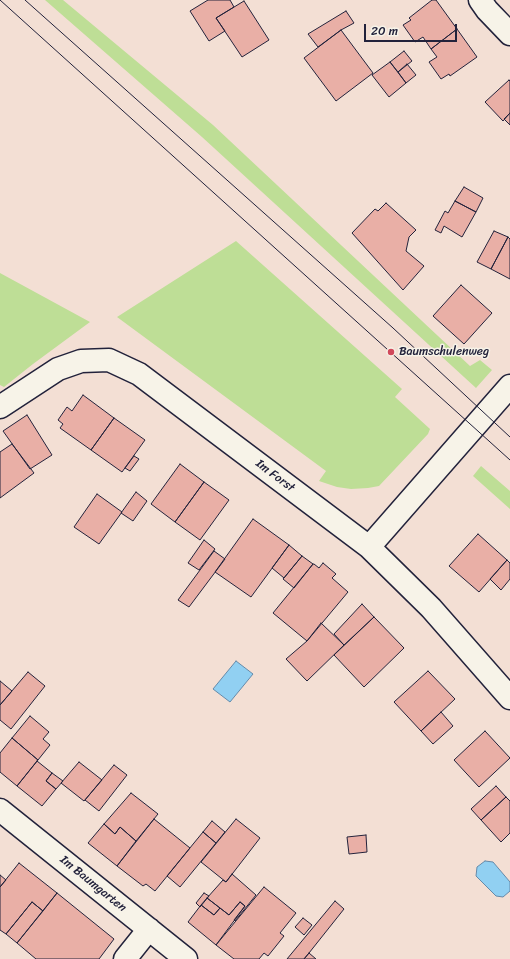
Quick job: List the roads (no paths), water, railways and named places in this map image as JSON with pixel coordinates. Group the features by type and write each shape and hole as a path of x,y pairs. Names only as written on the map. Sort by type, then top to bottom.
{"street":[{"path":"480,0 487,10 510,34"},
{"name":"Im Forst","path":"0,407 58,369 81,361 109,360 139,374 369,547 431,608 510,698"},
{"path":"369,547 510,386"},
{"name":"Im Baumgarten","path":"0,810 186,959"},
{"path":"125,959 149,929"}],"water":[{"path":"236,661 253,674 230,702 213,689"},
{"path":"485,861 493,862 510,882 510,891 503,897 496,896 476,876 477,867"}],"tram line":[{"path":"0,0 510,460"},
{"path":"25,0 393,328 510,437"}],"place":[{"name":"Baumschulenweg","path":"391,352"}]}
